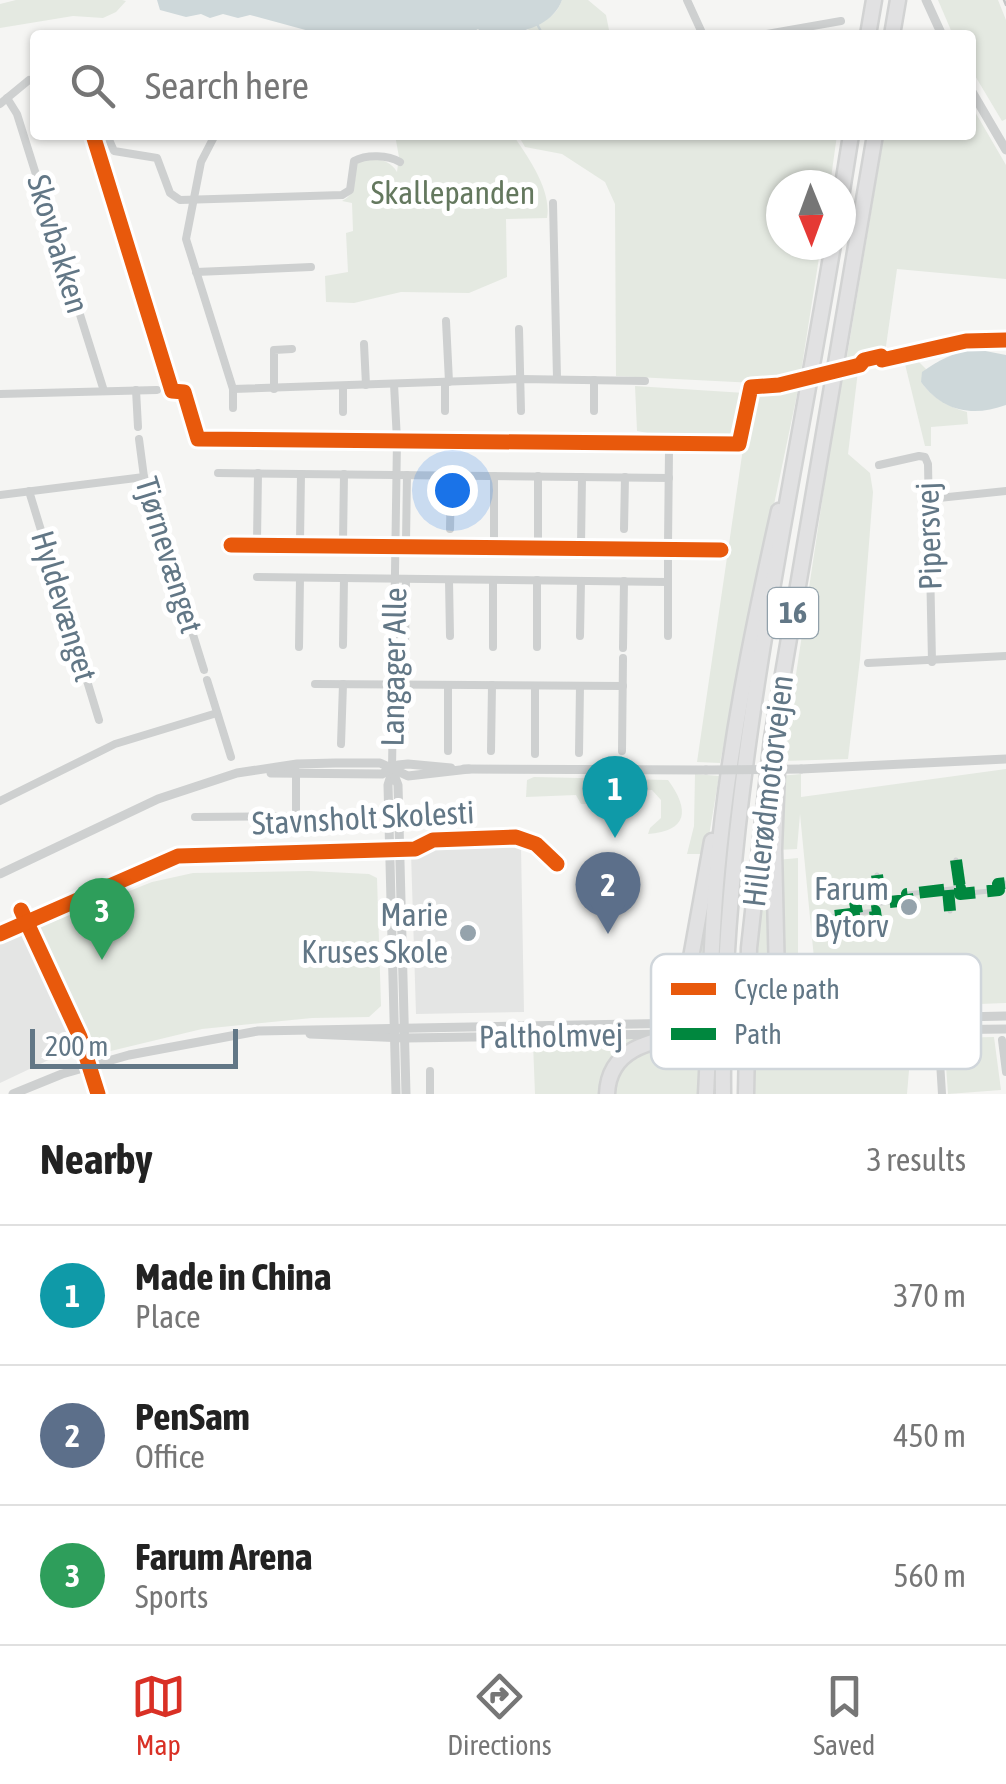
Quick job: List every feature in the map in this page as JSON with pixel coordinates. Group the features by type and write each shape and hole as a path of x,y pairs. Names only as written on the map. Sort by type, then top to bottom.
{"highway":[{"path":"893,30 898,0"},
{"path":"846,170 851,140"},
{"name":"Hillerødmotorvejen","path":"749,954 756,867 794,610 874,140"},
{"name":"Hillerødmotorvejen","path":"728,954 732,867 750,736 830,260"},
{"path":"692,954 787,475 794,473"},
{"path":"774,954 774,826 794,610"},
{"path":"712,954 714,903 737,713"},
{"path":"607,1094 612,1071 627,1052 651,1042"},
{"path":"706,1094 707,1069"},
{"name":"Hillerødmotorvejen","path":"722,1094 723,1069"},
{"name":"Hillerødmotorvejen","path":"746,1094 747,1069"}],"street":[{"path":"687,0 701,30"},
{"path":"926,0 940,30"},
{"path":"790,30 842,21"},
{"name":"Skovbakken","path":"29,80 4,101 17,114 104,391"},
{"path":"976,99 1006,150"},
{"path":"109,140 114,151 157,158 174,198 192,201 342,194 350,190 354,160 392,158 400,162"},
{"path":"213,140 202,162 186,239 233,389 233,408"},
{"path":"553,204 557,378"},
{"path":"196,272 310,267"},
{"path":"445,412 446,321"},
{"path":"519,329 521,412"},
{"path":"882,360 966,341 1006,340"},
{"path":"364,344 366,385"},
{"path":"274,389 274,350 292,349"},
{"path":"233,389 557,378 645,381"},
{"path":"594,380 594,412"},
{"name":"Langager Alle","path":"392,770 394,384"},
{"path":"343,386 343,412"},
{"path":"136,390 138,427"},
{"path":"0,394 157,390"},
{"name":"Tjørnevænget","path":"139,439 144,477 231,757"},
{"path":"668,544 669,450"},
{"name":"Pipersvej","path":"879,465 924,457 929,500 932,662"},
{"path":"218,472 669,478"},
{"path":"256,541 258,473"},
{"path":"300,541 301,474"},
{"path":"343,542 344,474"},
{"path":"406,542 408,475"},
{"path":"450,528 451,475"},
{"path":"494,476 494,544"},
{"path":"538,476 538,544"},
{"path":"0,495 144,477"},
{"path":"581,545 582,477"},
{"path":"624,530 625,477"},
{"path":"929,500 1006,490"},
{"name":"Hyldevænget","path":"29,492 99,720"},
{"path":"668,556 668,636"},
{"path":"257,577 668,582"},
{"path":"299,647 300,578"},
{"path":"343,645 344,578"},
{"path":"405,646 406,579"},
{"path":"450,580 450,636"},
{"path":"493,580 493,647"},
{"path":"537,580 537,647"},
{"path":"580,636 581,581"},
{"path":"622,751 624,582"},
{"path":"868,663 1006,656"},
{"path":"315,684 623,686"},
{"path":"341,744 342,684"},
{"path":"404,744 405,684"},
{"path":"448,685 448,751"},
{"path":"492,685 492,751"},
{"path":"535,686 535,754"},
{"path":"578,753 580,686"},
{"path":"0,801 115,744 217,712"},
{"path":"0,874 185,788 297,768 382,774 408,764 468,769 706,770 939,765 1006,759"},
{"path":"195,818 296,816 297,768"},
{"path":"392,770 408,776 468,769"},
{"path":"392,770 398,785 392,1032 396,1094"},
{"path":"956,860 960,891"},
{"path":"395,863 406,1094"},
{"path":"877,876 877,926"},
{"path":"835,916 908,900 907,894 993,891 1002,884"},
{"path":"856,913 854,896 876,893"},
{"path":"948,893 950,910"},
{"name":"Paltholmvej","path":"981,1017 1006,1016"},
{"name":"Paltholmvej","path":"405,1032 651,1022"},
{"path":"567,1024 567,1036"},
{"name":"Paltholmvej","path":"12,1094 62,1074 143,1052 209,1038 277,1030 567,1036 651,1030"},
{"path":"1002,1040 1006,1072"},
{"path":"940,1069 942,1094"},
{"path":"430,1071 430,1094"}],"shaded area":[{"path":"157,0 562,0 549,18 524,30 306,30 250,15 186,17 160,10"},
{"path":"975,349 1006,355 1006,405 982,411 959,409 939,400 921,382 922,372 935,364 953,354"},
{"name":"Marie Kruses Skole","path":"426,845 521,846 524,1012 416,1014 411,853 425,852"},
{"path":"23,929 76,1047 0,1083 0,940"}],"green space":[{"path":"16,0 126,1 103,18 73,16 0,28 0,4"},
{"path":"562,0 588,0 606,15 609,30 528,30 556,11"},
{"path":"938,0 998,0 1006,20 1006,119 1002,121 976,77 976,30 951,30"},
{"path":"976,114 1006,165 1006,279 897,269 885,353 846,362 883,140 976,140"},
{"name":"Skallepanden","path":"396,140 516,140 538,174 546,196 547,218 506,219 507,277 469,293 401,292 354,303 326,302 325,276 348,272 346,233 353,231 352,203 342,201 353,190 356,163 379,160 397,172"},
{"path":"521,140 836,140 832,170 766,170 766,260 819,260 801,372 755,383 616,376 615,204 605,182 562,154 525,147"},
{"path":"915,358 926,369 921,382 925,388 941,401 967,412 968,424 931,427 931,446 925,446 904,360"},
{"path":"858,371 848,454 870,473 873,492 848,759 783,761 841,375"},
{"path":"799,385 720,763 697,762 751,394"},
{"path":"635,386 745,393 735,441 637,431"},
{"path":"1006,769 1006,1003 981,1004 981,954 814,954 800,814 797,849 777,850 780,776 801,774 801,797"},
{"path":"695,774 719,776 706,854 687,854 694,826"},
{"path":"527,780 668,780 680,801 681,817 671,829 648,834 661,818 661,800 652,790 601,792 590,804 581,804 576,795 526,797"},
{"path":"798,858 798,954 782,954 777,860"},
{"path":"767,861 770,954 756,954"},
{"path":"712,863 707,954 697,954"},
{"path":"193,873 369,874 377,878 381,1006 369,1017 312,1018 202,1029 90,1056 34,929 152,882"},
{"path":"981,1037 994,1037 1001,1090 948,1094 946,1069 981,1069"},
{"path":"647,1038 609,1065 603,1094 535,1094 533,1043"},
{"path":"651,1049 651,1069 701,1069 700,1094 612,1094 619,1071"},
{"path":"754,1069 909,1069 907,1094 754,1094"}],"waterway":[{"path":"537,24 540,30"}],"tram line":[{"path":"1004,0 1006,5"}],"marked path":[{"path":"956,860 960,888"},
{"path":"877,875 881,903 908,900 907,894 960,888 960,894 999,890 998,884 1006,883"},
{"path":"948,890 950,911"},
{"path":"857,913 854,896 879,893"},
{"path":"835,916 875,911 877,926"}],"cycle path":[{"path":"95,140 172,391 184,392 198,439 739,444 751,387 779,385 881,356 882,360 966,341 1006,340"},
{"path":"231,545 721,550"},
{"name":"Stavnsholt Skolesti","path":"0,934 178,856 415,849 433,840 516,837 536,844 557,864"},
{"path":"21,910 80,1037 98,1094"}],"place":[{"name":"Made in China","path":"615,838"},
{"name":"Farum Bytorv","path":"909,907"},
{"name":"Marie Kruses Skole","path":"468,933"},
{"name":"PenSam","path":"608,934"},
{"name":"Farum Arena","path":"102,960"}]}
